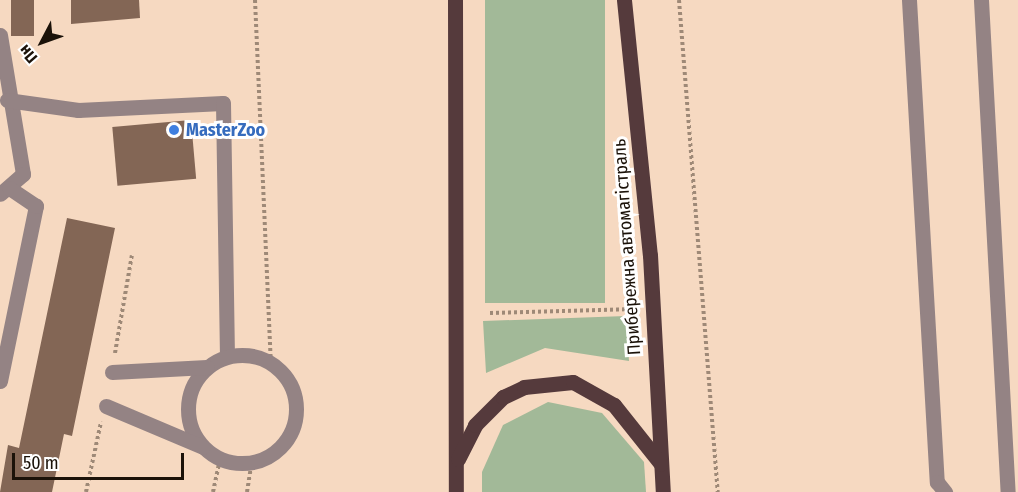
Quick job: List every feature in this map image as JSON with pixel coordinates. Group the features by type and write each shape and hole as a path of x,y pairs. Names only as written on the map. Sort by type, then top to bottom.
{"main road":[{"path":"455,0 456,492"},
{"name":"Прибережна автомагістраль","path":"624,0 650,255 663,492"},
{"path":"456,462 476,425 503,397 524,387 573,382 614,405 661,464"}],"lane":[{"path":"909,0 938,482 945,492"},
{"path":"981,0 1008,492"},
{"path":"0,34 7,100 23,174 4,191 36,206 0,381"},
{"path":"7,100 78,110 223,103 227,356"},
{"path":"106,406 203,447 220,458 252,462 283,445 296,412 290,385 271,363 250,355 227,356 207,367 193,385 188,406 191,428 203,447"},
{"path":"112,372 207,367"}],"path":[{"path":"255,0 271,363"},
{"path":"679,0 718,492"},
{"path":"489,313 638,309"},
{"path":"208,492 214,490 220,458"},
{"path":"247,492 252,462"}],"green space":[{"path":"485,0 605,0 605,303 485,303"},
{"path":"626,316 629,361 545,348 486,373 483,321"},
{"path":"548,402 602,413 644,462 646,492 482,492 482,472 503,425"}],"building":[{"path":"11,0 34,0 34,36 11,36"},
{"path":"71,0 139,0 140,18 71,24"},
{"path":"191,120 196,179 117,186 112,127"},
{"path":"67,218 115,228 72,436 64,434 52,492 0,492 8,445 19,448"}],"place":[{"name":"MasterZoo","path":"174,130"}]}
